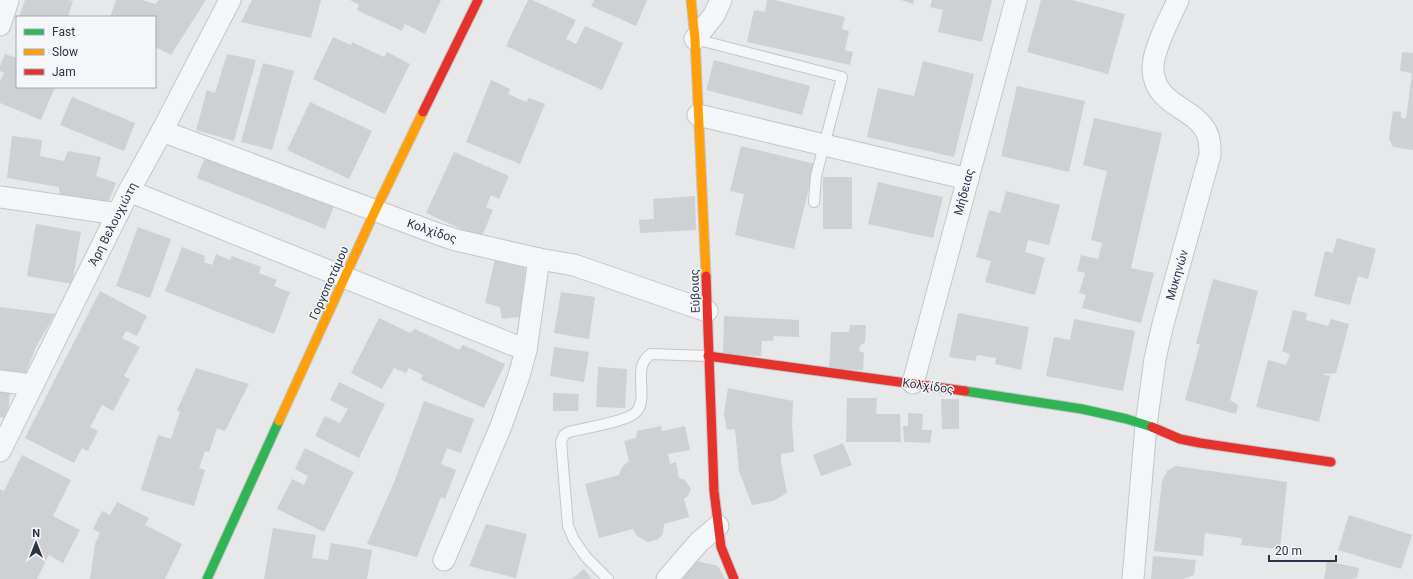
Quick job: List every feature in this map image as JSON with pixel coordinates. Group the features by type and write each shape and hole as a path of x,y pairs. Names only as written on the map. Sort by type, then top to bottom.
{"street":[{"path":"0,24 8,0"},
{"name":"Άρη Βελουχιώτη","path":"0,451 129,191 230,0"},
{"name":"Γοργοποτάμου","path":"209,579 375,211 478,0"},
{"name":"Εύβοιας","path":"690,0 695,39 703,193 714,491 721,547 734,579"},
{"path":"695,39 714,15 721,0"},
{"name":"Μήδειας","path":"912,383 1016,0"},
{"name":"Μυκηνών","path":"1133,579 1146,425 1155,359 1210,155 1210,141 1206,130 1197,120 1162,93 1155,82 1153,69 1155,58 1160,41 1178,0"},
{"path":"698,115 968,179"},
{"name":"Κολχίδος","path":"162,131 456,240 586,268 707,311"},
{"path":"129,191 526,350"},
{"path":"0,197 118,214"},
{"path":"444,560 501,426 519,376 526,350 539,259"},
{"name":"Κολχίδος","path":"708,356 912,383 1082,409 1128,419 1180,439 1200,444 1331,462"},
{"path":"0,381 32,385"},
{"path":"667,579 699,542 718,526"}],"lane":[{"path":"695,39 842,77 816,176 814,202"},
{"path":"608,579 586,557 574,540 568,526 562,442 564,435 569,432 620,420 631,416 637,411 640,403 641,364 645,358 651,354 708,356"}],"building":[{"path":"25,0 73,1 68,16 19,16"},
{"path":"116,0 142,0 156,4 159,0 206,0 171,55 156,48 156,16 110,16"},
{"path":"252,0 321,0 311,38 241,22"},
{"path":"350,0 441,0 425,34 405,24 402,31 357,10 359,5"},
{"path":"528,0 532,0 576,20 566,39 576,44 585,26 623,43 602,90 506,46"},
{"path":"594,0 647,0 636,26 591,6"},
{"path":"767,0 774,0 845,17 842,29 849,31 845,50 853,52 850,65 747,42 754,10 765,12"},
{"path":"901,0 914,0 913,4"},
{"path":"932,0 992,0 982,42 938,32 943,10 930,7"},
{"path":"1041,0 1072,0 1125,14 1108,74 1027,52"},
{"path":"333,37 351,45 352,42 384,57 387,52 410,64 385,114 313,79"},
{"path":"1402,52 1413,53 1413,150 1393,147 1389,139 1393,111 1401,112 1401,118 1406,119 1412,73 1400,71"},
{"path":"5,54 16,58 16,88 55,88 41,120 0,103 0,82 4,73 0,71 0,66"},
{"path":"227,54 256,60 234,141 196,130 207,90 215,93"},
{"path":"714,60 810,86 802,115 706,90"},
{"path":"923,61 974,74 954,157 867,137 878,88 914,96"},
{"path":"263,63 294,71 272,150 241,142"},
{"path":"491,80 510,89 508,94 526,102 529,98 545,104 520,164 466,142"},
{"path":"1017,86 1085,101 1069,172 1001,156"},
{"path":"72,97 135,123 124,151 60,125"},
{"path":"310,102 372,131 349,179 287,150"},
{"path":"1094,118 1162,133 1131,268 1154,273 1141,323 1082,308 1086,295 1079,293 1085,273 1077,271 1081,255 1098,259 1102,243 1091,240 1107,171 1083,165"},
{"path":"12,136 42,140 40,156 64,161 68,151 101,157 96,176 116,183 108,203 60,197 59,187 7,178"},
{"path":"741,146 815,164 794,249 735,235 744,194 730,191"},
{"path":"207,152 335,203 325,229 197,178"},
{"path":"454,152 509,176 499,199 491,195 486,207 493,210 481,238 426,213"},
{"path":"823,177 852,177 852,229 823,229"},
{"path":"878,182 943,197 933,238 868,224"},
{"path":"1006,191 1060,205 1049,245 1028,240 1025,252 1045,258 1035,295 985,282 991,261 976,257 989,210 1000,213"},
{"path":"695,196 696,230 640,233 639,220 654,219 653,199"},
{"path":"36,224 81,232 72,284 27,276"},
{"path":"138,227 171,239 150,298 116,286"},
{"path":"1337,238 1376,249 1368,279 1358,276 1350,305 1314,296 1325,251 1333,253"},
{"path":"182,247 205,256 204,262 212,265 216,254 230,260 232,256 261,267 259,273 277,280 274,286 290,292 274,334 165,291"},
{"path":"495,259 526,263 520,317 502,319 500,307 485,303"},
{"path":"1213,279 1258,291 1230,400 1238,405 1236,414 1185,400 1200,344 1196,344"},
{"path":"100,291 147,316 137,336 126,331 122,338 140,347 124,376 130,379 113,411 102,405 90,427 98,431 88,451 82,448 74,463 25,438"},
{"path":"561,292 595,297 589,339 554,333"},
{"path":"0,307 55,314 36,347 25,375 0,373"},
{"path":"1293,310 1307,313 1306,320 1328,326 1331,319 1349,324 1336,373 1321,374 1330,376 1319,422 1256,407 1268,360 1286,365 1290,354 1282,351"},
{"path":"958,313 1029,327 1021,370 995,364 996,358 977,355 975,361 949,357"},
{"path":"724,316 799,320 799,337 774,336 773,341 762,341 761,356 723,355"},
{"path":"379,318 410,333 415,329 459,350 463,345 505,364 484,408 421,380 423,375 409,368 406,373 394,368 382,389 351,373"},
{"path":"1074,319 1135,331 1123,391 1046,376 1054,337 1070,340"},
{"path":"850,325 866,325 865,342 860,346 859,351 864,353 863,370 829,369 831,332 849,332"},
{"path":"554,347 589,352 584,382 550,376"},
{"path":"598,367 627,369 625,408 596,407"},
{"path":"196,368 249,384 225,431 217,428 209,452 205,451 199,468 205,470 194,506 141,490 158,435 171,439 180,412 177,410"},
{"path":"339,382 385,404 359,458 315,436 325,416 340,423 348,409 330,400"},
{"path":"0,388 10,388 8,418 0,417"},
{"path":"728,388 793,401 792,424 794,452 781,454 781,462 787,493 773,501 752,505 739,471 735,429 727,430 724,414"},
{"path":"553,393 579,394 578,411 553,411"},
{"path":"847,398 877,398 876,414 900,414 901,442 846,442"},
{"path":"941,399 959,399 959,429 942,429"},
{"path":"424,401 474,419 461,453 447,448 441,464 456,470 445,499 441,497 417,557 367,544 395,480"},
{"path":"908,413 923,414 922,430 932,430 930,443 904,442 903,426 908,426"},
{"path":"661,426 662,431 685,426 690,450 668,454 670,464 676,462 679,478 685,480 691,489 688,496 684,499 689,517 664,524 663,534 658,539 648,542 637,536 633,529 599,538 585,484 619,475 622,467 629,461 624,441 636,438 637,431"},
{"path":"843,443 852,465 821,476 813,455"},
{"path":"305,448 354,472 324,532 277,509 292,479 304,485 308,476 295,469"},
{"path":"22,455 71,480 53,516 80,530 63,563 49,555 37,579 0,579 0,489 4,491"},
{"path":"1176,466 1287,482 1280,549 1241,545 1242,538 1205,533 1203,556 1154,551 1162,481 1167,471"},
{"path":"117,502 149,518 145,525 182,544 165,579 90,579 95,544 100,533 93,529 102,511 110,515"},
{"path":"1349,515 1412,535 1401,569 1338,550"},
{"path":"486,524 527,534 516,578 469,566"},
{"path":"273,528 316,535 312,558 328,560 331,543 372,550 367,579 264,579"},
{"path":"1153,556 1196,560 1194,575 1183,579 1151,579"},
{"path":"693,560 718,566 725,579 678,579"},
{"path":"1327,561 1359,568 1357,578 1324,579"},
{"path":"584,569 592,579 572,579"}],"traffic: fast":[{"path":"965,391 1082,409 1127,419 1152,427"},
{"path":"207,579 279,421"}],"traffic: slow":[{"path":"691,0 695,39 706,276"},
{"path":"279,421 375,211 423,112"}],"traffic: jam":[{"path":"423,112 478,0"},
{"path":"706,276 714,491 721,547 734,579"},
{"path":"708,356 965,391"},
{"path":"1152,427 1180,439 1200,443 1331,462"}]}
